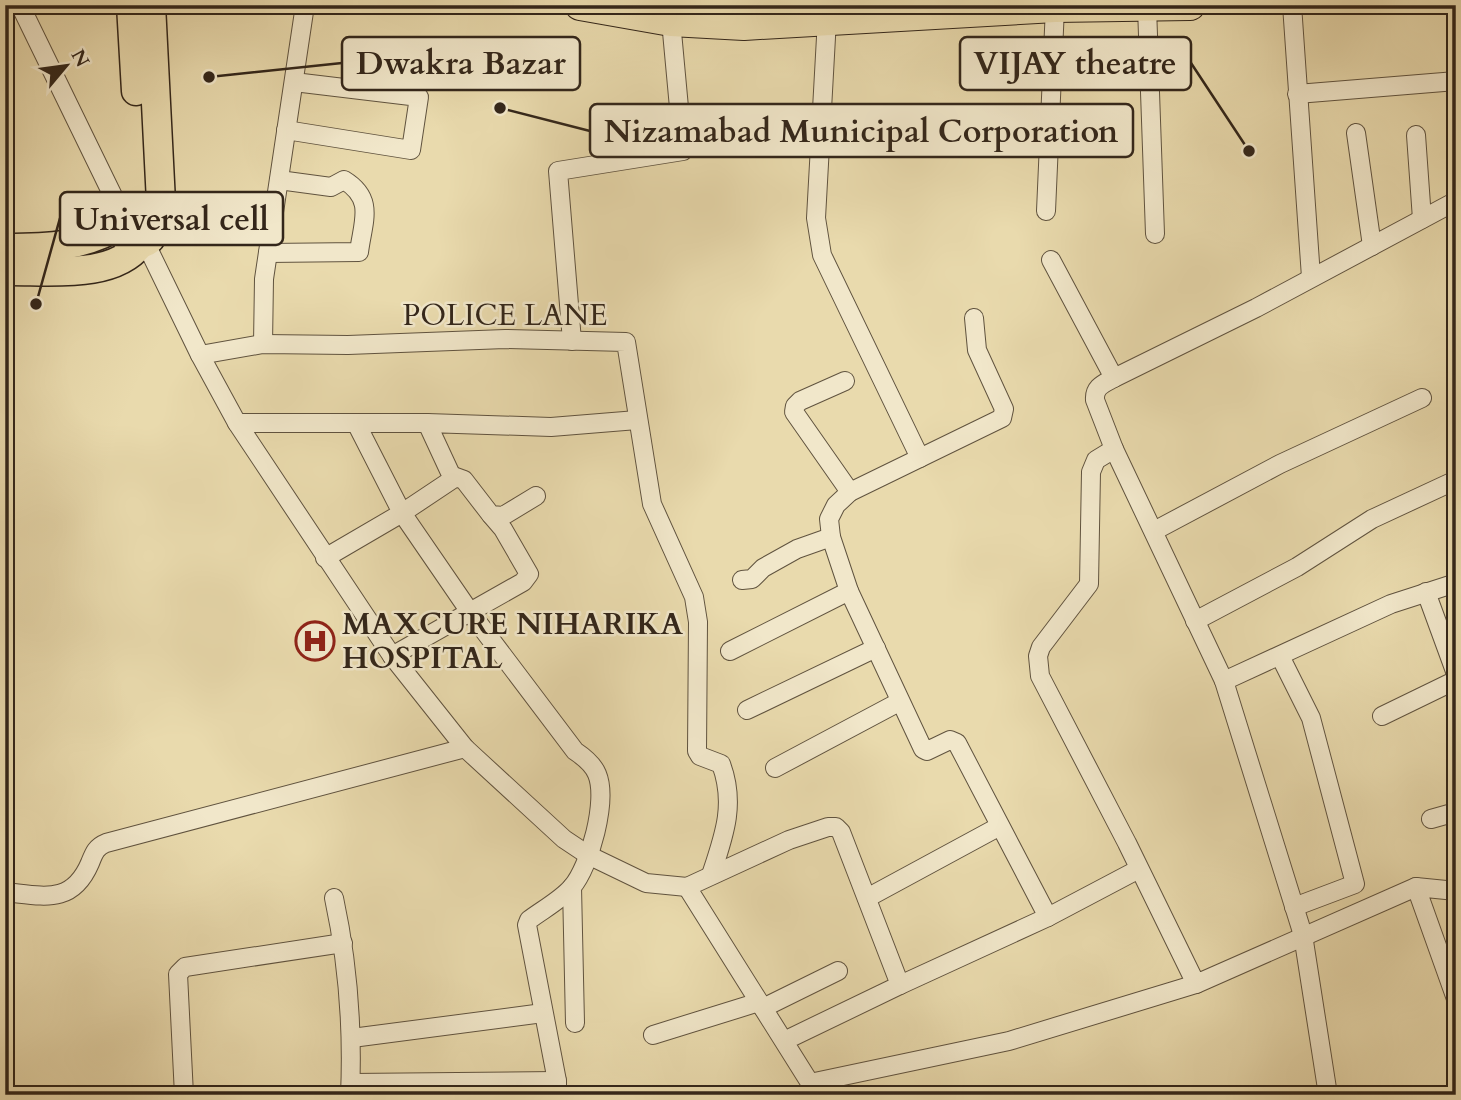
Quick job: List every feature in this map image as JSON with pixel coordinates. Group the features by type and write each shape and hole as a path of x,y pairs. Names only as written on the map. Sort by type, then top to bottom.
{"highway":[{"path":"580,5 671,21 744,25 1055,7 1190,5"}],"main road":[{"path":"131,5 142,191 137,225"},
{"path":"7,250 80,243 137,225 159,214 161,202 151,5"}],"street":[{"path":"20,5 113,196 137,225 200,355 237,423 392,656 465,747 564,839 588,855 646,883 687,887 789,839 836,827 841,832 900,985"},
{"path":"263,344 264,279 305,5"},
{"path":"1292,5 1311,277"},
{"path":"1046,211 1055,7"},
{"path":"1147,7 1155,234"},
{"path":"827,19 816,218 822,255 920,458"},
{"path":"572,341 558,172 683,151 671,21"},
{"path":"286,130 411,150 419,97 293,82"},
{"path":"1297,94 1456,82"},
{"path":"1356,133 1372,246"},
{"path":"1416,135 1422,219"},
{"path":"268,253 359,253 365,201 357,188 344,180 331,187 279,180"},
{"path":"1328,1095 1303,935 1224,681 1114,449 1094,393 1098,387 1114,378 1256,308 1456,201"},
{"path":"1051,260 1114,378"},
{"path":"974,318 977,350 1005,414 1002,418 850,492 836,505 829,519 831,537 849,591 899,702 925,751 950,740 957,743 1048,917"},
{"name":"POLICE LANE","path":"200,355 263,344 348,345 505,340 626,342 652,504 694,597 698,622 697,751 700,756 721,764 730,796 726,824 711,875"},
{"path":"845,382 800,401 794,412 850,492"},
{"path":"1154,531 1280,464 1422,398"},
{"path":"237,423 551,427 637,420"},
{"path":"334,898 343,943 352,1038 351,1089 557,1088 527,925 529,920 572,887 597,830 601,786 596,772 586,758 575,751 470,612 402,513 356,423"},
{"path":"392,656 523,582 529,573 503,529 464,480 453,477 428,424"},
{"path":"1114,449 1096,460 1091,472 1088,584 1041,647 1038,666 1040,676 1196,984"},
{"path":"325,558 402,513 453,477"},
{"path":"1195,621 1297,567 1372,519 1456,480"},
{"path":"491,514 503,516 536,496"},
{"path":"742,580 752,579 763,568 797,549 831,537"},
{"path":"1224,681 1391,604 1456,583"},
{"path":"730,651 849,591"},
{"path":"1382,716 1452,682 1456,676 1426,592"},
{"path":"747,710 876,648"},
{"path":"1280,656 1311,718 1355,884 1294,907"},
{"path":"775,768 899,702"},
{"path":"5,892 43,896 68,891 82,881 95,850 106,843 465,747"},
{"path":"1431,819 1456,813"},
{"path":"867,898 1000,826"},
{"path":"784,1041 1048,917 1139,869"},
{"path":"572,887 575,1023"},
{"path":"687,887 814,1089 1009,1041 1196,984 1416,887 1456,891"},
{"path":"1416,887 1456,999"},
{"path":"184,1095 178,974 180,970 185,967 343,943"},
{"path":"653,1035 761,1005 838,971"},
{"path":"352,1038 544,1013"}],"place":[{"name":"Dwakra Bazar","path":"209,77"},
{"name":"Nizamabad Municipal Corporation","path":"500,108"},
{"name":"VIJAY theatre","path":"1249,151"},
{"name":"Universal cell","path":"36,304"},
{"name":"MAXCURE NIHARIKA HOSPITAL","path":"315,641"}]}
